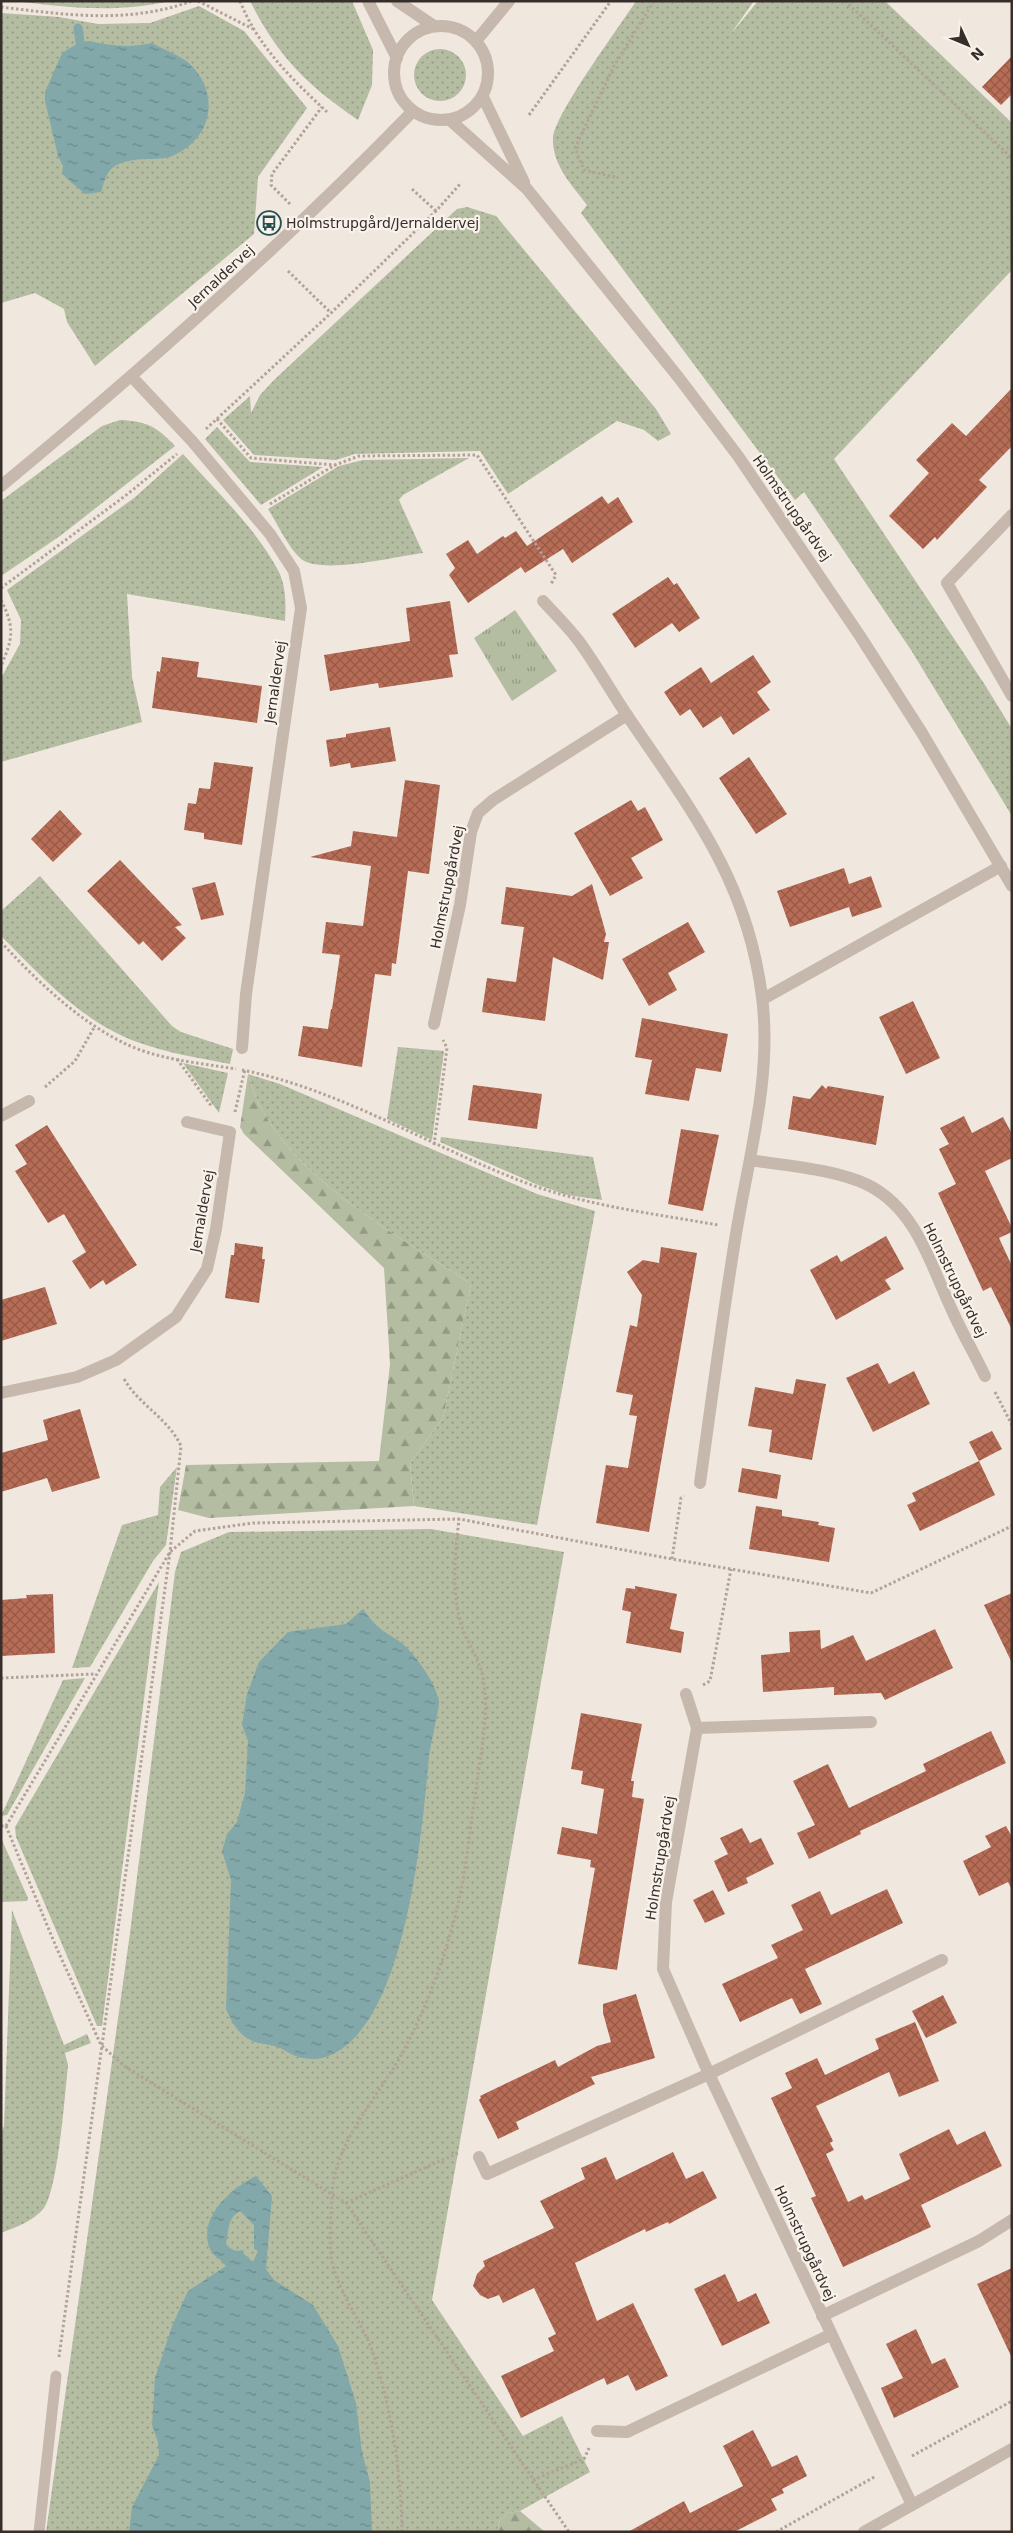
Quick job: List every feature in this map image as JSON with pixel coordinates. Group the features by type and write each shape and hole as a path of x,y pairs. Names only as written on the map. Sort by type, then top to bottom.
{"street":[{"path":"368,1 397,58"},
{"path":"397,1 434,26"},
{"path":"476,41 509,1"},
{"path":"434,26 452,27 469,34 476,41 488,62 488,86 483,97 468,113 450,120 430,120 413,111 404,103 396,87 394,70 397,58 409,38 425,28 434,26"},
{"name":"Holmstrupgårdvej","path":"483,97 527,189"},
{"name":"Jernaldervej","path":"1,486 132,377 349,177 413,111"},
{"name":"Holmstrupgårdvej","path":"450,120 527,189 679,378 803,548 922,733 1012,886"},
{"name":"Jernaldervej","path":"132,377 192,441 255,514 294,571 301,608 246,994 242,1048"},
{"path":"1012,515 947,583 1012,696"},
{"path":"543,601 577,639 698,818 719,855 738,897 748,930 763,999 764,1079 737,1229 700,1483"},
{"name":"Holmstrupgårdvej","path":"434,1024 460,905 471,832 478,813 493,800 626,714"},
{"path":"763,999 1001,866"},
{"path":"1,1116 29,1101"},
{"path":"187,1122 230,1132"},
{"name":"Jernaldervej","path":"1,1393 77,1377 116,1360 176,1317 207,1269 216,1229 230,1132"},
{"name":"Holmstrupgårdvej","path":"750,1160 843,1176 867,1184 883,1193 898,1206 919,1237 985,1376"},
{"name":"Holmstrupgårdvej","path":"686,1694 696,1728 666,1902 663,1969 709,2074 830,2335 912,2505"},
{"path":"696,1728 871,1722"},
{"path":"479,2157 487,2174 709,2074 942,1960"},
{"name":"Holmstrupgårdvej","path":"822,2316 979,2241 1012,2220"},
{"path":"597,2431 627,2432 830,2335"},
{"path":"864,2532 1012,2449"}],"lane":[{"path":"39,2532 56,2376"}],"path":[{"path":"1,7 76,16 121,17 154,12 192,1"},
{"path":"198,1 253,29"},
{"path":"240,1 253,29 277,62 327,112"},
{"path":"528,115 611,1"},
{"path":"614,177 584,170 575,148 614,66 654,1"},
{"path":"845,1 1012,158"},
{"path":"304,219 271,185 272,174 322,108"},
{"path":"1,588 125,496 217,419 331,313 436,211 461,183"},
{"path":"412,189 436,211"},
{"path":"288,271 331,313"},
{"path":"217,419 251,458 335,465"},
{"path":"255,514 335,465 359,456 477,455 556,575 543,601"},
{"path":"1,600 12,621 11,644 1,666"},
{"path":"1,942 59,1000 95,1026 128,1045 177,1059 244,1070 302,1086 434,1145 562,1196 737,1229"},
{"path":"434,1024 447,1048 434,1145"},
{"path":"44,1088 75,1062 95,1026"},
{"path":"230,1132 244,1070 242,1048"},
{"path":"177,1059 230,1132"},
{"path":"56,2376 170,1552 181,1446 175,1433 127,1384 116,1360"},
{"path":"985,1376 1012,1425"},
{"path":"672,1559 681,1498 700,1483"},
{"path":"402,2532 399,2468 385,2394 372,2350 340,2281 331,2256 332,2192 341,2156 360,2117 403,2052 430,1995 448,1943 462,1883 486,1712 484,1681 462,1627 456,1600 453,1566 459,1519"},
{"path":"569,2532 346,2203 332,2192 124,2066 101,2045 4,1826 170,1552 196,1531 254,1523 459,1519 854,1592 870,1593 1012,1526"},
{"path":"686,1694 710,1681 731,1569"},
{"path":"1,1678 95,1674"},
{"path":"346,2203 460,2152 479,2157"},
{"path":"534,2480 584,2458 597,2431"}],"green space":[{"path":"16,1 170,1 132,7 93,8 54,6"},
{"path":"250,1 352,1 373,50 372,85 358,120 324,95 296,69 272,39"},
{"path":"636,1 754,1 730,35 758,1 885,1 1012,123 1012,270 834,459 985,685 1012,729 1012,816 911,650 804,492 795,500 581,213 587,205 559,166 553,138 556,127 575,91"},
{"path":"199,6 244,31 307,108 258,177 254,234 95,366 67,322 64,309 35,293 1,303 1,13 59,17 98,24 150,23"},
{"path":"440,49 450,51 458,57 464,65 466,75 464,85 458,93 450,99 440,101 430,99 422,93 416,85 414,75 416,65 422,57 430,51"},
{"path":"467,207 496,216 656,409 671,434 658,441 644,430 617,421 508,494 480,451 355,454 336,460 254,455 223,420 250,396 251,413 260,395 274,380 457,209"},
{"path":"120,420 151,426 163,434 175,446 60,536 1,576 1,501 102,426"},
{"path":"217,427 250,462 323,467 261,505 205,439"},
{"path":"183,454 235,510 270,556 283,584 285,621 127,594 132,677 142,722 1,762 1,678 20,644 21,620 7,590 134,498"},
{"path":"469,458 403,495 399,500 423,553 340,565 310,563 300,558 291,548 268,509 339,466 363,460"},
{"path":"515,610 557,671 512,701 474,638"},
{"path":"40,876 172,1026 181,1032 233,1049 230,1064 160,1049 117,1033 98,1023 64,997 32,967 1,936 1,911"},
{"path":"398,1047 444,1051 432,1140 387,1119"},
{"path":"183,1063 228,1073 219,1113"},
{"path":"248,1074 280,1084 537,1194 595,1211 537,1525 414,1506 410,1463 443,1418 471,1284 373,1220 309,1168 282,1140 261,1108"},
{"path":"248,1074 261,1108 282,1140 309,1168 373,1220 471,1284 443,1418 410,1463 414,1506 209,1518 178,1510 186,1465 379,1461 390,1364 384,1268 244,1134 240,1127"},
{"path":"441,1137 593,1157 602,1200 567,1195 538,1185 440,1142"},
{"path":"177,1467 166,1545 153,1561 90,1667 72,1668 122,1525 158,1515 160,1487"},
{"path":"431,1529 564,1552 432,2300 523,2436 562,2416 590,2472 520,2511 508,2513 498,2522 499,2532 46,2532 130,1933 175,1572 181,1552 229,1532"},
{"path":"159,1582 102,2026 97,2026 16,1837 15,1827"},
{"path":"85,1678 7,1815 1,1816 63,1680"},
{"path":"1,1838 28,1898 27,1901 1,1902"},
{"path":"12,1910 64,2045 87,2034 91,2043 65,2053 68,2065 60,2140 49,2198 40,2213 19,2226 1,2233 1,2133 4,2126"},
{"path":"520,2511 545,2532 499,2532 498,2522 508,2513"}],"water":[{"path":"89,41 120,46 152,43 179,56 192,66 201,78 207,91 209,104 208,117 203,129 196,140 185,149 166,158 130,161 115,166 109,171 101,192 85,194 62,174 63,166 58,156 45,101 45,92 62,53 80,42"},
{"path":"363,1609 375,1624 404,1645 417,1660 434,1687 439,1704 429,1757 415,1874 406,1919 394,1963 378,2003 358,2034 327,2057 308,2059 296,2056 272,2045 253,2041 242,2035 226,2009 231,1880 222,1851 227,1834 237,1822 245,1793 248,1741 242,1725 247,1694 259,1662 288,1632 346,1624"},
{"path":"256,2176 272,2196 266,2269 274,2280 313,2305 338,2346 356,2403 362,2452 370,2482 371,2532 129,2532 132,2507 159,2455 158,2442 152,2425 155,2378 172,2326 188,2291 226,2266 210,2249 207,2237 208,2226 212,2215 219,2205 246,2181","holes":["240,2211 254,2225 254,2249 258,2251 253,2262 244,2254 243,2250 233,2250 226,2244 231,2221"]}],"building":[{"path":"1012,56 1012,94 1001,105 982,87"},
{"path":"1012,388 1012,446 979,480 987,487 937,540 935,537 923,549 889,516 929,473 916,460 952,423 966,436"},
{"path":"602,496 608,504 618,497 633,522 572,563 563,549 525,573 521,567 468,603 449,575 455,568 446,554 468,540 477,554 503,536 505,538 516,531 527,546"},
{"path":"668,577 674,585 677,583 700,618 679,632 672,623 635,648 612,614"},
{"path":"450,601 458,654 449,655 453,677 379,688 378,683 330,691 324,655 410,641 406,608"},
{"path":"753,655 771,682 757,692 770,710 733,735 721,716 703,728 690,709 680,716 664,692 701,667 711,683"},
{"path":"162,657 199,662 197,677 262,686 257,723 152,708 157,671 160,672"},
{"path":"390,727 396,761 351,768 350,763 330,767 326,740 346,737 346,734"},
{"path":"749,757 787,814 756,834 719,778"},
{"path":"214,762 253,767 242,845 204,839 204,833 184,830 188,803 196,804 199,788 210,789"},
{"path":"405,780 440,785 429,874 408,871 396,964 392,963 391,976 375,974 362,1067 298,1056 303,1026 328,1029 340,955 322,953 326,922 363,926 371,866 310,857 351,846 353,831 397,837"},
{"path":"631,800 638,811 645,807 663,840 631,858 643,878 610,896 574,833"},
{"path":"60,810 82,834 53,862 31,839"},
{"path":"120,860 182,925 175,927 186,938 162,961 143,941 139,945 87,891"},
{"path":"844,868 849,884 871,876 882,907 852,917 849,907 790,927 777,891"},
{"path":"215,882 224,915 201,920 192,888"},
{"path":"592,884 606,934 604,942 609,942 603,980 553,957 545,1021 482,1012 487,978 516,982 524,927 501,924 506,887 572,896"},
{"path":"688,922 705,952 668,973 677,990 649,1006 622,959"},
{"path":"913,1001 940,1058 906,1074 879,1017"},
{"path":"642,1018 728,1034 721,1072 696,1068 689,1101 645,1094 652,1060 635,1057"},
{"path":"473,1085 542,1094 537,1129 468,1120"},
{"path":"822,1085 826,1089 828,1086 884,1096 876,1145 788,1129 793,1096 810,1099"},
{"path":"964,1116 972,1133 1003,1117 1012,1134 1012,1158 985,1171 1012,1228 1012,1232 999,1238 1012,1266 1012,1330 991,1287 983,1291 938,1193 956,1184 939,1149 949,1144 940,1128"},
{"path":"47,1125 137,1265 106,1285 103,1280 90,1289 72,1261 86,1252 64,1214 48,1223 15,1171 27,1164 15,1145"},
{"path":"681,1129 719,1135 703,1211 668,1204"},
{"path":"886,1236 904,1269 885,1280 891,1289 836,1320 810,1270 837,1255 841,1262"},
{"path":"235,1243 263,1247 262,1259 265,1259 259,1303 225,1298 231,1255 234,1255"},
{"path":"661,1247 697,1253 649,1532 596,1523 606,1465 628,1468 637,1416 629,1415 633,1395 616,1392 630,1325 637,1327 642,1295 627,1272 643,1260 659,1263"},
{"path":"45,1287 57,1324 1,1341 1,1300"},
{"path":"878,1363 889,1384 914,1371 930,1404 873,1432 846,1378"},
{"path":"796,1379 826,1384 812,1460 769,1452 772,1430 748,1426 755,1387 793,1394"},
{"path":"80,1409 100,1478 52,1492 47,1478 1,1492 1,1453 48,1440 43,1420"},
{"path":"992,1431 1002,1449 979,1461 969,1442"},
{"path":"979,1461 995,1495 920,1531 907,1505 916,1501 912,1493"},
{"path":"742,1468 781,1475 777,1499 738,1492"},
{"path":"756,1506 782,1510 782,1516 819,1522 818,1525 835,1528 829,1562 749,1549"},
{"path":"635,1586 677,1594 670,1629 684,1632 681,1653 626,1643 631,1612 622,1610 626,1588 635,1589"},
{"path":"1012,1593 1012,1663 984,1605"},
{"path":"53,1594 55,1653 1,1656 1,1600 27,1598 26,1595"},
{"path":"935,1629 953,1668 885,1700 881,1693 834,1695 834,1687 763,1692 761,1655 790,1652 789,1632 820,1630 821,1649 853,1635 866,1661"},
{"path":"581,1713 642,1724 631,1781 634,1781 632,1797 644,1799 617,1970 578,1964 595,1868 590,1867 591,1860 557,1854 562,1827 597,1834 604,1789 581,1784 583,1771 571,1769"},
{"path":"991,1731 1006,1763 860,1831 861,1834 809,1859 797,1833 815,1825 793,1781 828,1764 849,1808 926,1771 923,1764"},
{"path":"1006,1826 1012,1837 1012,1890 1008,1882 979,1896 963,1861 991,1847 985,1836"},
{"path":"742,1828 750,1843 761,1838 774,1864 746,1878 748,1883 728,1892 714,1861 728,1854 720,1838"},
{"path":"887,1889 903,1923 805,1969 822,2004 800,2014 792,1998 740,2022 722,1984 778,1958 771,1945 803,1930 791,1905 820,1891 831,1915"},
{"path":"713,1890 725,1914 705,1923 693,1900"},
{"path":"636,1994 655,2058 591,2077 595,2084 516,2122 519,2129 498,2139 479,2100 480,2096 555,2060 558,2067 597,2046 611,2042 603,2013 603,2004"},
{"path":"943,1995 957,2023 926,2038 912,2011"},
{"path":"915,2022 939,2081 899,2097 889,2072 816,2106 833,2141 830,2143 834,2150 826,2154 848,2202 862,2195 865,2200 910,2179 899,2154 949,2129 957,2145 985,2131 1002,2166 921,2205 931,2227 843,2267 811,2198 816,2196 771,2098 792,2088 785,2073 817,2058 825,2075 879,2049 875,2039"},
{"path":"673,2152 686,2179 703,2171 717,2198 669,2224 668,2222 646,2232 645,2229 575,2263 597,2321 633,2303 668,2376 636,2391 628,2375 607,2385 604,2378 521,2418 501,2376 554,2351 548,2338 556,2334 534,2288 503,2303 499,2295 488,2299 480,2295 473,2286 477,2274 485,2266 483,2261 554,2228 540,2201 585,2179 581,2168 606,2157 616,2180"},
{"path":"1012,2268 1012,2358 977,2284"},
{"path":"725,2274 738,2302 756,2293 770,2323 722,2346 694,2289"},
{"path":"916,2329 932,2364 945,2358 959,2387 894,2418 881,2388 903,2378 886,2344"},
{"path":"753,2430 772,2467 797,2455 807,2476 782,2489 784,2493 771,2499 777,2510 734,2532 628,2532 684,2501 690,2513 743,2486 723,2446"}],"waterway":[{"path":"78,28 80,42"}],"place":[{"name":"Holmstrupgård/Jernaldervej","path":"269,223"}]}
